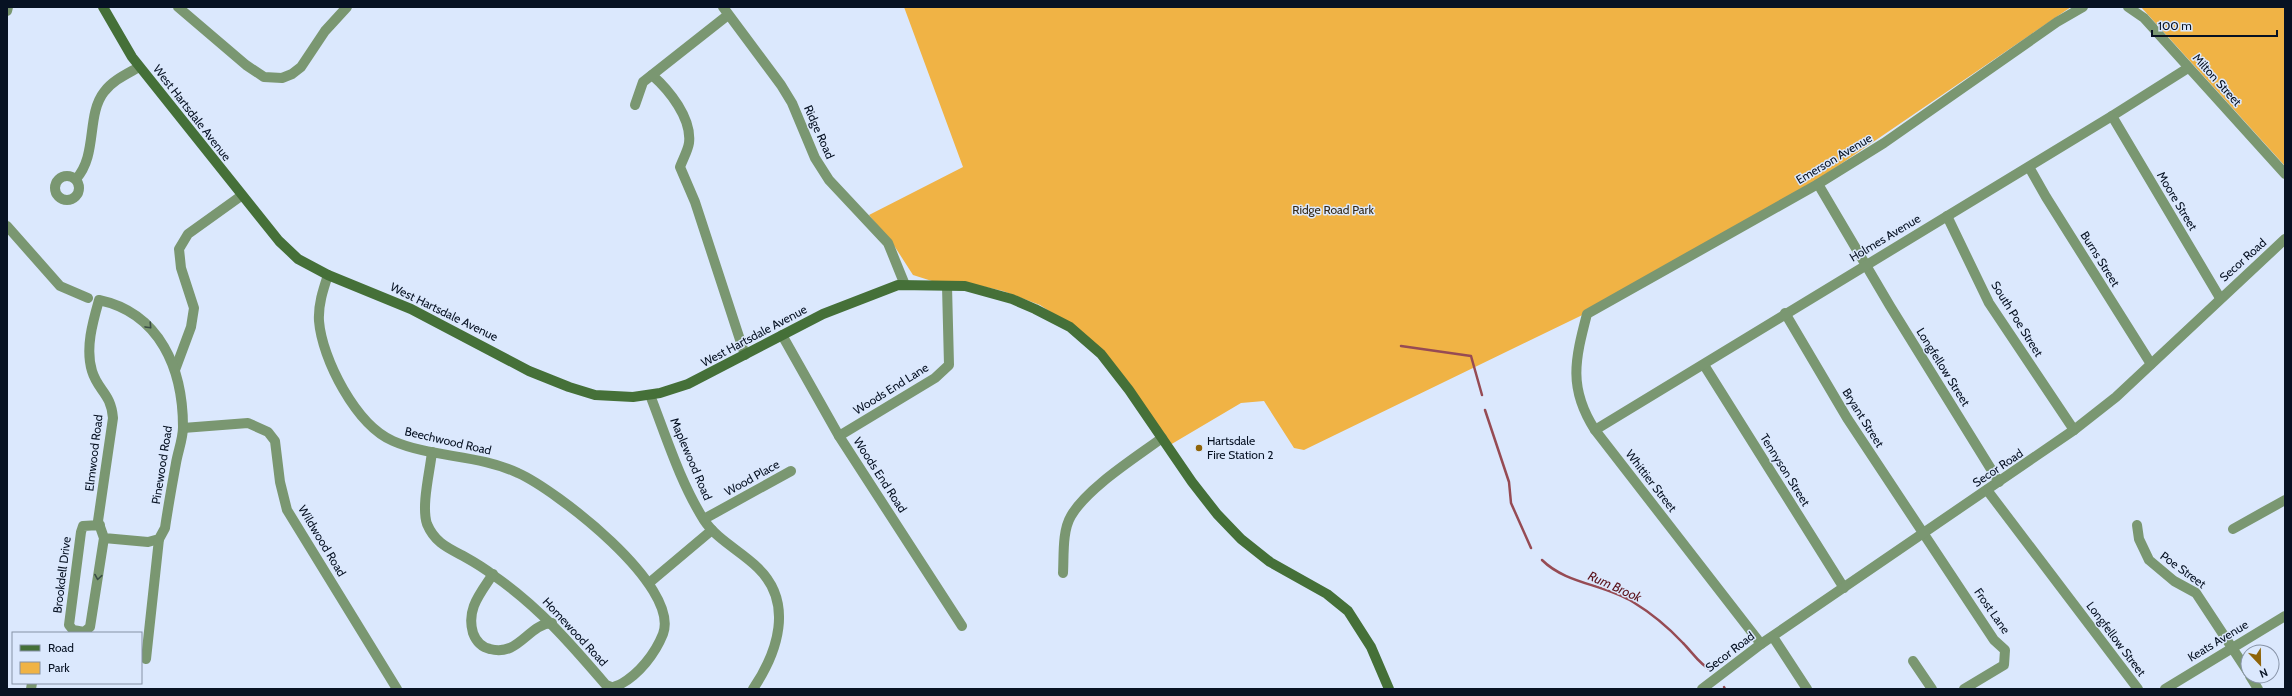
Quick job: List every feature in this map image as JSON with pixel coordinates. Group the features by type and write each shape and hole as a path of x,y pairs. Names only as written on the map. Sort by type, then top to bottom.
{"main road":[{"name":"West Hartsdale Avenue","path":"103,7 139,67 241,196 279,241 298,259 328,275 411,309 529,371 568,387 595,395 633,397 650,395 688,384 823,314 890,287 905,285 966,286 1012,299 1035,309 1070,328 1097,349 1112,367 1217,514 1241,539 1270,562 1326,594 1348,612 1371,646 1389,689"}],"street":[{"path":"7,11 8,7"},
{"path":"179,7 246,65 264,77 282,78 292,74 300,67 325,31 347,7"},
{"name":"Emerson Avenue","path":"1587,314 1818,184 1884,143 2057,22 2083,7"},
{"name":"Milton Street","path":"2128,7 2144,18 2285,174"},
{"path":"635,105 643,82 726,11"},
{"name":"Ridge Road","path":"726,11 781,85 792,103 815,158 829,180 888,242 905,285"},
{"path":"76,179 81,174 89,156 97,109 103,93 119,78 139,67"},
{"name":"Holmes Avenue","path":"1595,430 1704,365 1785,313 2029,167 2188,68"},
{"path":"652,75 667,88 684,116 689,142 680,166 694,202 745,355"},
{"name":"Moore Street","path":"2112,116 2220,298"},
{"name":"Burns Street","path":"2029,167 2046,197 2151,364"},
{"name":"Longfellow Street","path":"1818,184 1866,265 2000,482"},
{"path":"175,370 191,327 194,308 181,268 179,249 188,234 241,196"},
{"name":"South Poe Street","path":"1947,216 1990,303 2074,430"},
{"path":"7,226 60,286 88,298"},
{"name":"Secor Road","path":"1702,689 1761,644 2074,430 2116,397 2220,298 2285,239"},
{"name":"Beechwood Road","path":"328,275 319,307 319,322 324,349 347,397 382,434 392,441 432,452 463,456 519,473 554,495 611,542 626,556 649,583"},
{"name":"Woods End Lane","path":"839,436 935,378 946,369 948,365 947,286"},
{"name":"Elmwood Road","path":"104,538 98,521 112,404 92,371 90,354 91,330 99,300 117,304"},
{"name":"Pinewood Road","path":"117,304 146,322 163,344 175,370 181,401 183,428 165,528 159,539 146,659"},
{"name":"Bryant Street","path":"1785,313 1847,418 1924,534"},
{"name":"Whittier Street","path":"1587,314 1580,340 1575,384 1583,412 1595,430 1761,644"},
{"name":"Woods End Road","path":"782,335 839,436 962,626"},
{"name":"Tennyson Street","path":"1704,365 1844,588"},
{"name":"Maplewood Road","path":"650,395 686,488 704,519 712,530 758,568 777,597 780,612 775,646 763,674 753,689"},
{"name":"Wildwood Road","path":"183,428 248,423 268,432 275,441 280,482 287,510 397,689"},
{"path":"1063,574 1067,528 1071,516 1084,500 1104,482 1162,438"},
{"name":"Homewood Road","path":"432,452 425,509 427,523 435,540 446,548 466,557 493,574 528,601 552,623 610,688"},
{"name":"Wood Place","path":"704,519 791,471"},
{"name":"Longfellow Street","path":"1987,490 2138,689"},
{"path":"2233,530 2285,500"},
{"name":"Brookdell Drive","path":"100,525 84,526 81,532 69,625 73,630 84,632 90,627 104,538"},
{"name":"Poe Street","path":"2137,525 2139,539 2149,560 2174,581 2196,593 2240,659"},
{"path":"610,688 620,685 640,670 663,634 664,615 660,602 649,583 712,530"},
{"name":"Frost Lane","path":"1924,534 1994,640 2005,650 2004,665 1964,689"},
{"path":"104,538 148,542 159,539"},
{"path":"493,574 473,605 470,615 474,636 485,648 496,651 518,645 538,628 552,623"},
{"name":"Keats Avenue","path":"2165,689 2285,616"},
{"path":"1773,637 1807,689"},
{"path":"1913,661 1932,689"}],"green space":[{"name":"Ridge Road Park","path":"904,7 2071,7 1813,183 1601,306 1304,450 1294,448 1264,401 1241,403 1170,445 1128,381 1069,324 1040,305 1003,291 972,284 935,282 913,275 895,247 869,215 963,167"},
{"path":"2141,7 2285,7 2285,166"}],"waterway":[{"name":"Rum Brook","path":"1401,346 1471,356 1482,395"},
{"name":"Rum Brook","path":"1485,410 1509,482 1511,503 1531,548"},
{"name":"Rum Brook","path":"1542,560 1562,574 1610,591 1640,606 1665,626 1700,662 1711,670"}],"place":[{"name":"Hartsdale Fire Station 2","path":"1199,448"}]}
